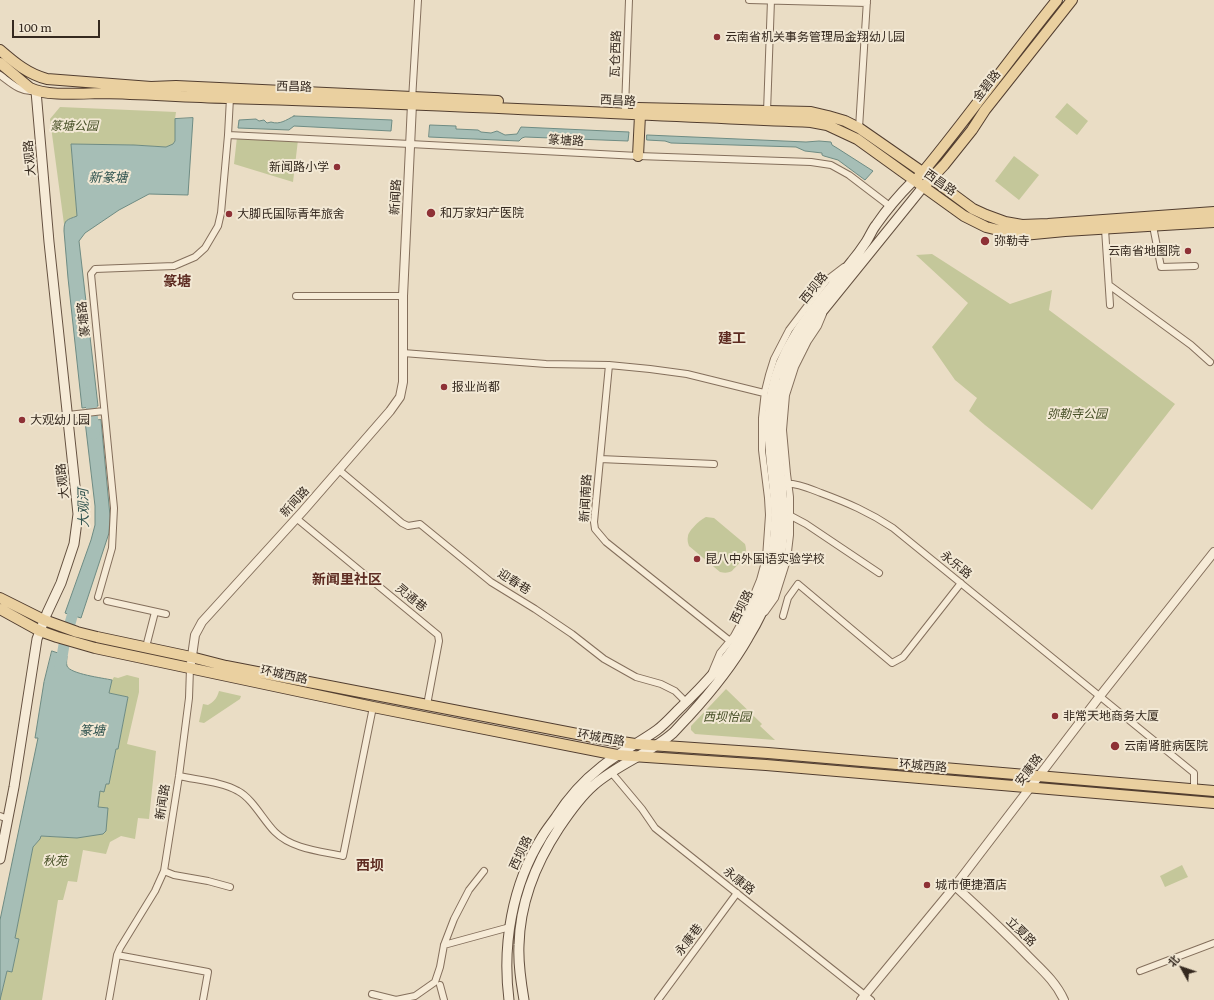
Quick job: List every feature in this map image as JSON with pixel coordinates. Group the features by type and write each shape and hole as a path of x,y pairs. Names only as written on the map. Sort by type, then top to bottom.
{"main road":[{"name":"金碧路","path":"923,187 927,175 976,104 1057,0"},
{"name":"金碧路","path":"913,181 944,165 972,130 985,110 1066,2"},
{"name":"西昌路","path":"0,50 26,70 47,79 151,87 176,86 640,115 811,122 827,125 857,139 913,181 964,216 986,227 1006,232 1023,235 1214,222"},
{"name":"西昌路","path":"0,62 24,84 36,91 54,93 105,93 230,98 412,100 626,108 810,112 845,121 859,128 973,209 1005,222 1022,225 1214,212"},
{"name":"大观路","path":"0,859 4,818 14,787 35,650 44,620 61,583 70,557 74,544 78,514 36,91"},
{"path":"638,156 640,115"},
{"name":"西坝路","path":"510,1000 506,969 512,912 520,884 532,854 541,838 564,805 585,780 617,755 660,728 708,679 739,640 752,617 767,582 772,560 776,515 775,494 769,449 769,418 772,392 777,372 795,334 815,306 852,261 875,226 913,181"},
{"name":"西坝路","path":"524,1000 519,967 519,945 521,920 533,875 549,843 581,798 594,785 611,772 638,757 673,733 715,686 732,663 754,628 768,597 780,558 783,534 785,484 778,448 777,425 778,406 783,380 788,365 802,338 826,306 923,187"},
{"name":"环城西路","path":"0,598 44,620 77,632 97,637 226,666 603,739 635,744 768,753 1214,791"},
{"name":"环城西路","path":"0,609 40,631 95,648 373,707 617,755 766,765 1214,803"}],"street":[{"name":"新闻路","path":"109,1000 117,955 155,891 164,871 179,776 189,698 191,657 195,635 202,622 339,470 390,411 400,397 403,382 403,296 418,0"},
{"name":"瓦仓西路","path":"626,108 629,0"},
{"path":"749,0 867,2 859,128"},
{"path":"767,112 771,1"},
{"path":"0,75 27,92 36,91"},
{"name":"篆塘路","path":"98,597 112,548 114,508 91,274 95,269 174,266 195,257 205,248 218,226 221,214 230,98"},
{"name":"篆塘路","path":"228,135 638,156 811,162 831,165 849,175 891,207"},
{"path":"1153,226 1161,267 1195,266"},
{"path":"1105,229 1110,305"},
{"path":"708,679 720,653 730,641 746,614 760,580 766,558 769,515 762,450 762,418 764,393 774,359 789,330 827,280 852,261"},
{"path":"1109,285 1191,345 1210,362"},
{"path":"296,296 403,296"},
{"path":"403,353 546,364 609,365 687,374 764,393"},
{"name":"新闻南路","path":"609,365 594,522 595,529 606,542 730,641"},
{"path":"68,415 104,411"},
{"path":"600,460 714,464"},
{"name":"迎春巷","path":"339,470 402,523 408,526 420,524 491,582 535,608 604,659 636,678 661,684 675,691 686,702"},
{"path":"754,628 775,598 786,560 791,516 785,484"},
{"name":"永乐路","path":"785,484 802,486 857,507 893,528 1194,773 1194,789"},
{"path":"791,516 806,524 879,573"},
{"name":"灵通巷","path":"296,518 438,635 439,641 428,705"},
{"name":"安康路","path":"865,998 955,886 1100,696 1214,552"},
{"path":"782,616 788,598 798,584 892,662 903,657 961,583"},
{"path":"107,601 166,614"},
{"path":"146,648 155,612"},
{"path":"179,776 229,786 240,792 248,799 275,832 284,839 295,845 343,856 373,707"},
{"name":"永康路","path":"611,772 642,809 655,828 865,998"},
{"path":"164,871 174,875 208,880 230,887"},
{"path":"372,994 396,1000 415,996 435,982 440,967 444,945 454,918 469,890 484,871"},
{"name":"立夏路","path":"955,886 1020,947 1051,979 1057,986 1064,1000"},
{"name":"永康巷","path":"658,1000 737,893"},
{"path":"444,945 510,927"},
{"path":"1140,971 1214,943"},
{"path":"117,955 208,972 204,1000"},
{"path":"440,985 444,1000"}],"green space":[{"path":"1067,103 1088,121 1077,135 1055,117"},
{"name":"篆塘公园","path":"60,107 176,112 175,141 173,144 166,147 71,144 77,216 68,219 64,224 50,119"},
{"path":"237,137 298,140 293,182 234,164"},
{"path":"1014,156 1039,175 1019,200 995,181"},
{"name":"弥勒寺公园","path":"932,254 1010,304 1052,290 1049,310 1175,404 1092,510 969,411 977,398 955,380 932,347 968,303 916,255"},
{"path":"706,517 714,518 745,544 745,555 741,562 732,571 726,573 720,572 689,546 689,534 701,520"},
{"name":"秋苑","path":"127,675 139,678 139,692 127,744 156,751 149,819 138,818 135,839 121,836 110,842 106,854 83,850 77,882 68,881 63,900 58,900 42,1000 0,1000 7,971 12,972 19,939 15,938 33,847 41,836 77,838 107,808 98,807 100,791 104,791 106,783 109,784 116,749 118,749 128,697 109,693 114,677 118,678"},
{"name":"西坝怡园","path":"726,689 762,724 760,726 775,740 695,734 691,730 691,726"},
{"path":"219,691 241,696 240,699 204,723 199,722 203,704 208,705 212,703"},
{"path":"1182,865 1188,877 1165,887 1160,876"}],"water":[{"path":"294,116 392,120 391,131 294,126 289,130 238,128 239,120 256,119 259,121 264,120 267,123 277,123 283,122"},
{"name":"新篆塘","path":"193,118 188,195 149,194 119,210 85,233 79,241 98,406 82,408 64,231 65,222 77,216 71,144 166,147 173,144 175,141 175,119"},
{"path":"430,125 456,126 456,129 478,130 481,132 491,133 497,131 505,135 517,134 521,127 629,132 628,141 525,137 519,141 429,137"},
{"path":"647,135 831,142 832,145 873,171 865,180 838,160 824,156 822,153 805,151 796,147 671,143 665,141 647,140"},
{"path":"101,420 110,516 109,533 81,618 65,613 95,525 95,506 85,421"},
{"path":"52,651 67,656 67,666 69,669 87,675 112,680 109,693 128,697 118,749 116,749 109,784 106,784 104,792 100,791 98,807 108,808 106,831 103,834 77,838 41,836 33,847 15,938 19,939 12,972 7,971 0,1000 0,920 38,738 35,738 44,682"}],"waterway":[{"name":"大观河","path":"90,392 94,434"},
{"name":"大观河","path":"60,668 64,645 76,602"}],"place":[{"name":"云南省机关事务管理局金翔幼儿园","path":"717,37"},
{"name":"新闻路小学","path":"337,167"},
{"name":"和万家妇产医院","path":"431,213"},
{"name":"大脚氏国际青年旅舍","path":"229,214"},
{"name":"弥勒寺","path":"985,241"},
{"name":"云南省地图院","path":"1188,251"},
{"name":"报业尚都","path":"444,387"},
{"name":"大观幼儿园","path":"22,420"},
{"name":"昆八中外国语实验学校","path":"697,559"},
{"name":"非常天地商务大厦","path":"1055,716"},
{"name":"云南肾脏病医院","path":"1115,746"},
{"name":"城市便捷酒店","path":"927,885"}],"district":[{"name":"篆塘","path":"177,282"},
{"name":"建工","path":"732,339"},
{"name":"新闻里社区","path":"347,580"},
{"name":"西坝","path":"370,866"}]}
